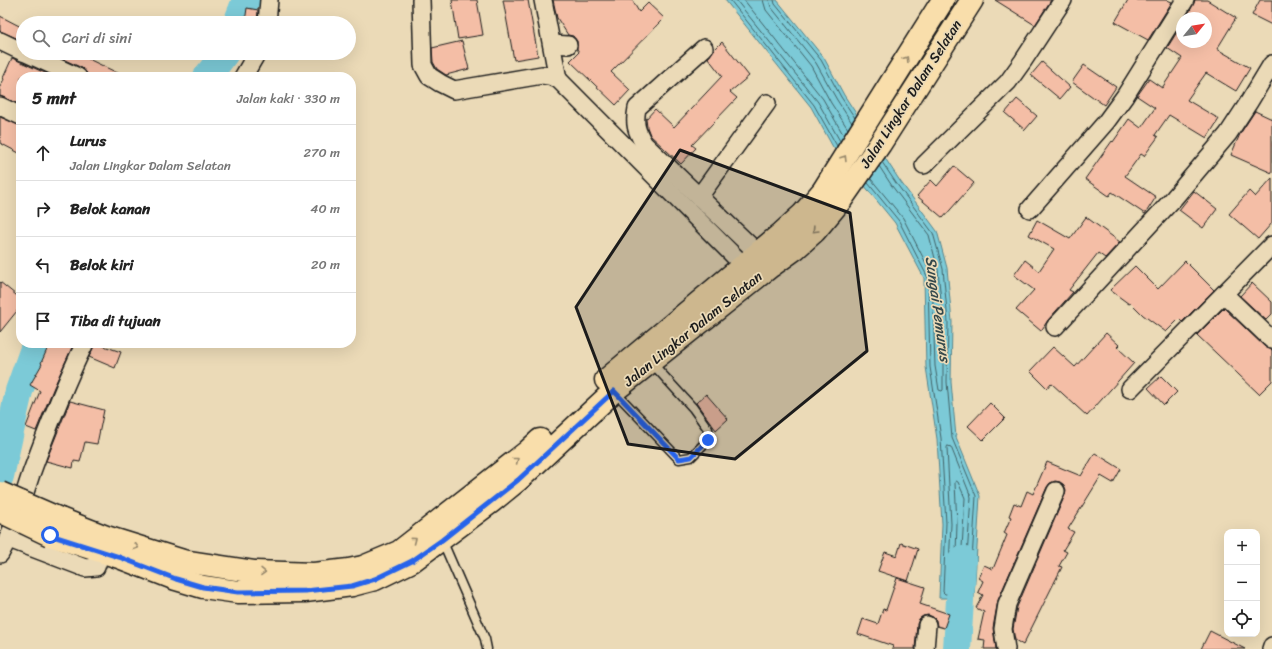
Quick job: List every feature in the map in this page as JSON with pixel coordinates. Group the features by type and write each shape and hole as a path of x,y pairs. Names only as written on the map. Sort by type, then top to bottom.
{"main road":[{"name":"Jalan Lingkar Dalam Selatan","path":"832,196 885,92 943,0"},
{"name":"Jalan Lingkar Dalam Selatan","path":"104,544 183,561 233,569 255,572 314,574 363,567 399,552 646,357 757,261 803,214 832,196 904,107 972,0"},
{"name":"Jalan Lingkar Dalam Selatan","path":"646,357 757,261"},
{"name":"Jalan Lingkar Dalam Selatan","path":"0,511 55,527 104,544 203,587 238,592 305,591 352,586 375,579 412,561 442,540 518,480 609,386"},
{"name":"Jalan Lingkar Dalam Selatan","path":"0,493 55,527"},
{"path":"230,590 233,569"}],"street":[{"path":"268,16 270,0"},
{"path":"420,0 422,65 429,76 454,90 542,75 558,79 757,261"},
{"path":"543,0 560,44 558,79"},
{"path":"924,165 1008,82 1024,62 1063,0"},
{"path":"1030,209 1106,122 1125,96 1185,0"},
{"path":"0,41 16,48"},
{"path":"704,48 637,108 635,125 644,144 699,197 757,261"},
{"path":"41,60 67,72"},
{"path":"246,72 253,60"},
{"path":"1055,327 1174,198 1228,134 1272,64"},
{"path":"699,197 767,104"},
{"path":"0,106 16,114"},
{"path":"1130,389 1272,246"},
{"path":"1224,294 1272,340"},
{"path":"0,554 9,539 32,472 66,385 83,348"},
{"path":"1006,649 1003,629 1007,604 1056,491"},
{"path":"9,539 86,568 96,567 104,544"},
{"path":"925,649 928,625"}],"lane":[{"path":"609,386 679,459 691,457 708,440 708,429 692,408 646,357"},
{"path":"442,540 485,639 487,649"}],"highlighted area":[{"path":"680,150 850,213 867,351 735,459 628,444 576,307"}],"water":[{"path":"725,0 777,0 824,58 844,95 900,181 937,231 947,268 952,322 951,382 956,437 980,496 974,598 939,598 942,524 937,439 926,367 924,278 895,223 833,147 811,107"}],"building":[{"path":"452,0 477,0 483,35 458,39"},
{"path":"503,0 528,0 538,56 514,60"},
{"path":"553,0 632,0 639,12 648,3 664,18 611,72 630,90 616,105 570,61 579,52 577,49 577,41 573,36 568,35 557,18"},
{"path":"995,0 1051,0 1035,25"},
{"path":"1128,0 1167,0 1172,2 1148,40 1115,22"},
{"path":"1195,0 1207,0 1236,18 1217,49 1250,68 1236,91 1206,73 1187,100 1219,119 1207,138 1169,115 1155,135 1158,137 1144,156 1141,154 1125,176 1156,197 1145,214 1112,192 1109,196 1085,179 1129,119 1141,128 1155,108 1137,96 1149,79 1162,88 1182,58 1167,48 1176,34 1176,48 1212,48 1212,12 1189,12"},
{"path":"1260,0 1272,0 1272,25 1252,15"},
{"path":"247,8 258,10 258,16 246,16"},
{"path":"0,16 16,24 16,38 0,31"},
{"path":"462,41 469,69 446,75 437,69 433,62 432,48"},
{"path":"722,42 749,76 730,92 737,98 692,145 696,148 681,164 650,135 646,119 655,109 674,127 722,76 708,58"},
{"path":"12,58 43,72 16,72 16,103 0,96 0,87 4,79 3,78"},
{"path":"65,60 91,60 116,72 86,72 82,68"},
{"path":"1042,62 1070,87 1060,99 1031,75"},
{"path":"1084,65 1116,87 1104,105 1072,82"},
{"path":"1017,99 1037,116 1025,130 1005,113"},
{"path":"1255,111 1272,119 1272,173 1231,155 1240,134"},
{"path":"0,117 16,124 16,151 0,143"},
{"path":"954,166 974,183 943,218 917,196 931,180 937,186"},
{"path":"1272,178 1272,223 1258,239 1229,214 1249,191 1255,197"},
{"path":"1194,191 1217,209 1203,228 1179,210"},
{"path":"1086,217 1120,242 1105,258 1098,253 1069,290 1073,292 1048,320 1041,331 1016,310 1034,290 1014,275 1025,260 1039,271 1054,249 1029,235 1037,220 1070,239"},
{"path":"1185,261 1214,290 1182,322 1179,319 1166,332 1143,315 1131,303 1129,304 1110,290 1135,266 1158,289"},
{"path":"0,282 16,295 16,312 0,332"},
{"path":"1252,283 1272,302 1272,314 1266,320 1240,296"},
{"path":"1224,308 1265,347 1272,350 1272,381 1259,394 1197,335"},
{"path":"1106,333 1119,345 1117,347 1134,363 1087,416 1051,383 1047,388 1030,371 1053,347 1075,367"},
{"path":"48,348 72,348 36,431 26,427 40,391 30,385 42,364 41,363"},
{"path":"93,348 109,348 121,352 115,368 89,357"},
{"path":"1161,376 1177,392 1164,405 1148,388"},
{"path":"706,394 728,419 716,430 696,403"},
{"path":"70,401 104,410 97,444 85,442 80,462 74,461 73,468 46,461"},
{"path":"990,403 1005,418 983,440 968,426"},
{"path":"1095,453 1121,469 1113,483 1101,476 1068,529 1074,532 1063,550 1067,552 1059,566 1062,567 1023,645 1015,640 1013,629 1017,607 1065,495 1066,490 1064,485 1060,482 1055,481 1050,483 1047,487 998,600 993,628 996,649 984,649 985,640 978,639 984,612 976,608 983,595 978,592 983,581 978,578 984,565 993,569 1007,535 1004,533 1011,517 1009,516 1014,503 1021,506 1027,491 1033,494 1047,462 1081,476"},
{"path":"901,543 918,549 908,581 878,571 885,552 897,556"},
{"path":"897,578 925,587 920,604 949,614 944,628 937,626 936,620 928,615 919,619 917,624 915,649 892,649 893,646 858,634 863,619 878,624 883,609 886,610"},
{"path":"1210,631 1245,649 1201,649"}],"waterway":[{"path":"240,16 246,0"},
{"path":"211,72 220,60"},
{"path":"0,476 19,391 34,348"},
{"name":"Sungai Pemurus","path":"957,649 962,560"}],"route":[{"path":"50,535 119,557 176,579 203,587 238,592 305,591 352,586 375,579 412,561 442,540 518,480 614,391 679,459 691,457 708,440"}]}
